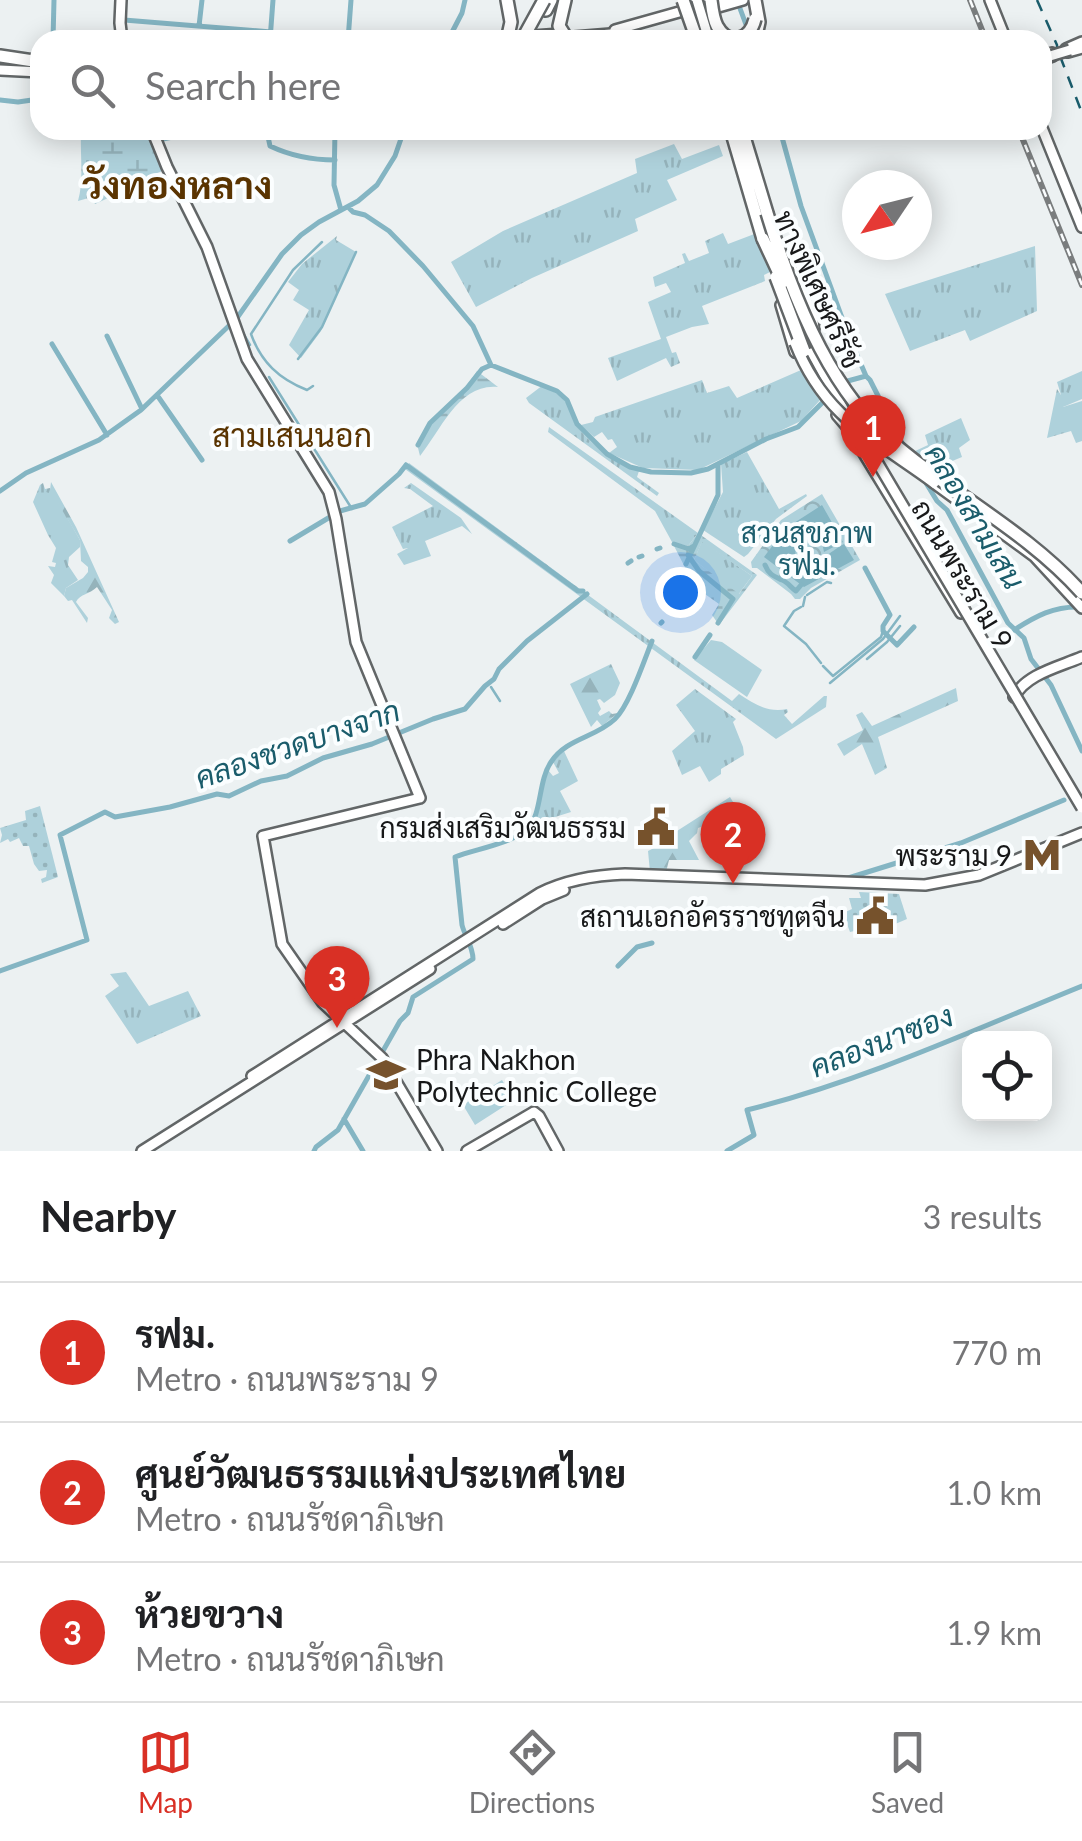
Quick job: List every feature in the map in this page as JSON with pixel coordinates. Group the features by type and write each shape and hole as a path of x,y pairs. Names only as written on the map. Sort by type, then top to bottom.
{"highway":[{"path":"560,30 565,0"},
{"path":"507,1 509,30"},
{"path":"531,30 547,2"},
{"path":"741,2 755,19 751,30"},
{"path":"741,2 760,22 758,30"},
{"path":"697,4 720,30"},
{"path":"697,4 705,30"},
{"path":"697,4 705,30"},
{"path":"1,62 30,64"},
{"name":"ทางพิเศษศรีรัช","path":"738,140 766,242 824,364 859,415 903,457 1042,559 1080,596"},
{"name":"ทางพิเศษศรีรัช","path":"739,140 810,326 863,412 897,446 1036,548 1080,596"},
{"path":"766,213 808,312 814,377 862,430"},
{"path":"766,242 809,340"}],"main road":[{"path":"121,0 121,30"},
{"path":"992,0 1004,30"},
{"path":"631,30 697,4 741,2"},
{"path":"711,30 716,14 741,2"},
{"path":"1052,55 1082,45"},
{"path":"156,140 207,248 250,364 326,487 336,519 356,642 420,798 263,836 280,939 319,998 380,1056 438,1151"},
{"path":"738,140 771,269 788,312 826,374"},
{"path":"738,140 801,358 838,412 855,428 893,449"},
{"path":"739,140 812,312 809,340 840,384 862,430"},
{"path":"1047,140 1080,216"},
{"path":"1050,140 1082,227"},
{"path":"766,242 771,269 826,374 836,403"},
{"path":"766,242 785,295 798,359 836,403 862,430 1054,570 1066,572 1080,596"},
{"name":"ถนนพระราม 9","path":"862,430 868,460 958,600 1078,803"},
{"name":"ถนนพระราม 9","path":"862,430 902,512 1078,803"},
{"name":"ถนนพระราม 9","path":"862,430 1078,803"},
{"path":"868,460 883,477"},
{"name":"ถนนพระราม 9","path":"883,477 1014,695"},
{"path":"902,512 923,550"},
{"path":"1014,695 1017,684 1081,662"},
{"path":"1014,695 1043,676"},
{"path":"134,1151 476,937 566,889 629,880 938,884 976,876 1040,854 1082,834"},
{"path":"142,1151 253,1078"},
{"path":"468,1151 534,1112 540,1116 558,1151"}],"green space":[{"path":"81,140 153,140 165,170 95,204 92,197 78,201"},
{"path":"674,144 682,159 719,145 723,156 667,180 677,200 635,219 638,231 476,307 451,262 503,231 637,173 635,159"},
{"path":"723,233 728,244 757,233 770,272 764,275 765,281 702,306 709,324 666,337 680,363 671,367 666,358 617,381 608,358 661,339 648,302 671,292 666,283 655,287 653,277 685,263 682,254 689,261 709,253 705,241"},
{"path":"337,236 336,240 356,252 321,331 301,358 289,345 309,310 293,300 299,290 288,282 302,264"},
{"path":"1035,246 1037,311 970,341 965,330 910,351 885,294"},
{"path":"801,370 821,399 801,421 698,470 643,468 609,453 617,447 612,439 608,440 602,432 594,437 581,425 702,380 707,393 729,386 737,398"},
{"path":"477,371 498,387 472,392 462,400 420,456 417,444 428,424"},
{"path":"1082,371 1082,399 1063,407 1082,401 1082,441 1076,443 1071,431 1047,438 1057,389 1061,395 1057,382"},
{"path":"543,385 564,400 576,425 591,442 639,471 637,477 659,493 657,496 529,403 526,398"},
{"path":"961,418 970,440 959,448 962,457 933,469 911,453 928,445 925,435"},
{"path":"549,427 698,533 688,546 672,542 655,511 548,432"},
{"path":"747,452 779,509 807,496 776,519 744,557 703,530 723,492 721,464"},
{"path":"409,463 732,701 739,694 767,709 787,709 784,715 792,724 824,696 826,707 776,739 405,469"},
{"path":"51,482 76,527 119,622 115,624 109,618 112,610 97,587 76,602 88,618 87,623 72,600 64,596 66,588 83,578 88,567 81,561 80,540 50,490"},
{"path":"43,483 45,489 50,488 80,540 80,547 69,557 68,565 78,580 66,588 64,596 51,583 54,575 48,566 55,567 52,562 56,548 33,502"},
{"path":"411,483 461,518 472,534 462,526 425,541 431,556 404,565 397,554 408,548 403,549 392,527 433,506 404,488"},
{"name":"สวนสุขภาพ รฟม.","path":"822,494 860,560 795,599 752,568 751,562 781,520"},
{"path":"698,533 757,575 719,625 712,615 719,604 695,587 672,542 688,546","holes":["702,542 752,576 739,594 694,560"]},
{"path":"702,541 752,576 738,595 694,560"},
{"path":"711,640 722,642 762,670 747,697 694,660"},
{"path":"611,664 620,683 615,695 604,703 597,700 601,709 598,713 618,713 602,726 597,720 591,727 570,684"},
{"path":"956,688 958,701 878,737 887,768 875,775 862,744 844,756 837,744 863,730 856,715 862,712 872,726"},
{"path":"695,689 736,719 733,722 743,747 744,755 709,782 700,766 682,775 672,751 695,731 676,705"},
{"path":"564,751 578,781 560,791 571,812 536,823 544,779 548,770 553,776 559,773 553,762"},
{"path":"730,797 741,815 735,841 729,840 729,825 719,830 719,812 698,828 689,841 699,860 669,860 666,872 650,872 648,851"},
{"path":"40,806 58,877 42,883 47,870 39,871 29,846 23,846 19,838 0,843 0,828 26,820 25,811"},
{"name":"สถานเอกอัครราชทูตจีน","path":"859,892 899,894 907,919 867,936 863,929 850,932 843,913 852,909 849,898 861,898"},
{"path":"126,972 149,1006 188,991 201,1016 137,1044 105,996 119,986 110,974"},
{"path":"502,1080 514,1100 475,1125 463,1105"}],"shaded area":[{"path":"822,505 843,542 824,552 817,535 796,547 795,557 802,564 814,562 844,544 854,560 804,587 764,557 782,533"}],"waterway":[{"path":"53,30 54,0"},
{"path":"199,26 202,0"},
{"path":"271,30 273,0"},
{"path":"349,30 351,0"},
{"path":"453,30 465,0"},
{"name":"คลองสามเสน","path":"738,3 748,30"},
{"path":"124,20 246,30"},
{"path":"0,100 30,100"},
{"path":"269,140 270,146 302,157 335,160"},
{"path":"335,140 334,185 341,210"},
{"path":"0,491 26,473 99,440 141,410 237,318 282,254 301,235 377,185 401,140"},
{"name":"คลองสามเสน","path":"783,140 801,206 848,334 904,447"},
{"path":"348,207 389,231 423,266 473,326 491,365 557,391 567,400 577,424 607,454 630,467 651,472 691,473 708,469 798,427 826,399"},
{"path":"313,386 307,390 280,375 260,353 251,334 293,270 322,242"},
{"path":"298,359 322,327 356,252"},
{"path":"243,333 250,345"},
{"path":"107,336 142,409"},
{"path":"52,344 107,435"},
{"path":"418,445 430,423 482,369 491,365"},
{"path":"844,382 866,376"},
{"path":"269,377 352,509"},
{"path":"157,395 202,460"},
{"path":"406,465 583,591"},
{"path":"290,541 340,511 365,504 406,465"},
{"path":"686,564 718,495 718,465"},
{"name":"คลองสามเสน","path":"923,478 947,510 1008,623 1024,638 1031,659 1051,685 1082,751"},
{"name":"คลองชวดบางจาก","path":"674,544 692,547"},
{"path":"688,555 699,571 733,599 718,623"},
{"path":"765,565 772,575 796,591 801,585"},
{"path":"865,568 890,615 883,631 897,645 914,627"},
{"path":"680,581 683,577"},
{"path":"682,585 685,580"},
{"path":"807,595 831,583"},
{"name":"คลองชวดบางจาก","path":"0,971 87,940 60,835 105,812 115,817 217,794 229,796 261,781 287,776 323,758 465,709 527,641 587,594"},
{"path":"803,606 805,597"},
{"path":"801,607 784,626 821,663"},
{"path":"1014,630 1046,613 1080,607"},
{"path":"830,683 883,639 900,616"},
{"path":"867,659 900,626"},
{"path":"823,666 833,676 881,637 883,631"},
{"path":"695,657 710,635"},
{"path":"314,1151 338,1130 408,1013 413,997 473,959 462,925 455,857 503,842 528,828 551,762 565,748 615,719 636,683 652,641"},
{"path":"491,687 500,701"},
{"path":"845,879 961,843 1064,800"},
{"path":"618,966 637,947 652,943"},
{"name":"คลองนาซอง","path":"727,1151 754,1135 747,1110 875,1070 1082,986"},
{"name":"คลองนาซอง","path":"344,1119 363,1151"}],"ferry route":[{"path":"1037,0 1050,30"},
{"path":"1052,34 1057,49"},
{"path":"1060,56 1082,113"}],"railway":[{"path":"970,0 982,30"},
{"path":"1023,140 1082,285"}],"place":[{"name":"รฟม.","path":"873,477"},
{"name":"กรมส่งเสริมวัฒนธรรม","path":"656,827"},
{"name":"พระราม 9","path":"1042,855"},
{"name":"ศูนย์วัฒนธรรมแห่งประเทศไทย","path":"733,884"},
{"name":"สถานเอกอัครราชทูตจีน","path":"875,916"},
{"name":"ห้วยขวาง","path":"337,1028"},
{"name":"Phra Nakhon Polytechnic College","path":"386,1075"}],"district":[{"name":"วังทองหลาง","path":"177,184"},
{"name":"สามเสนนอก","path":"292,434"}]}
